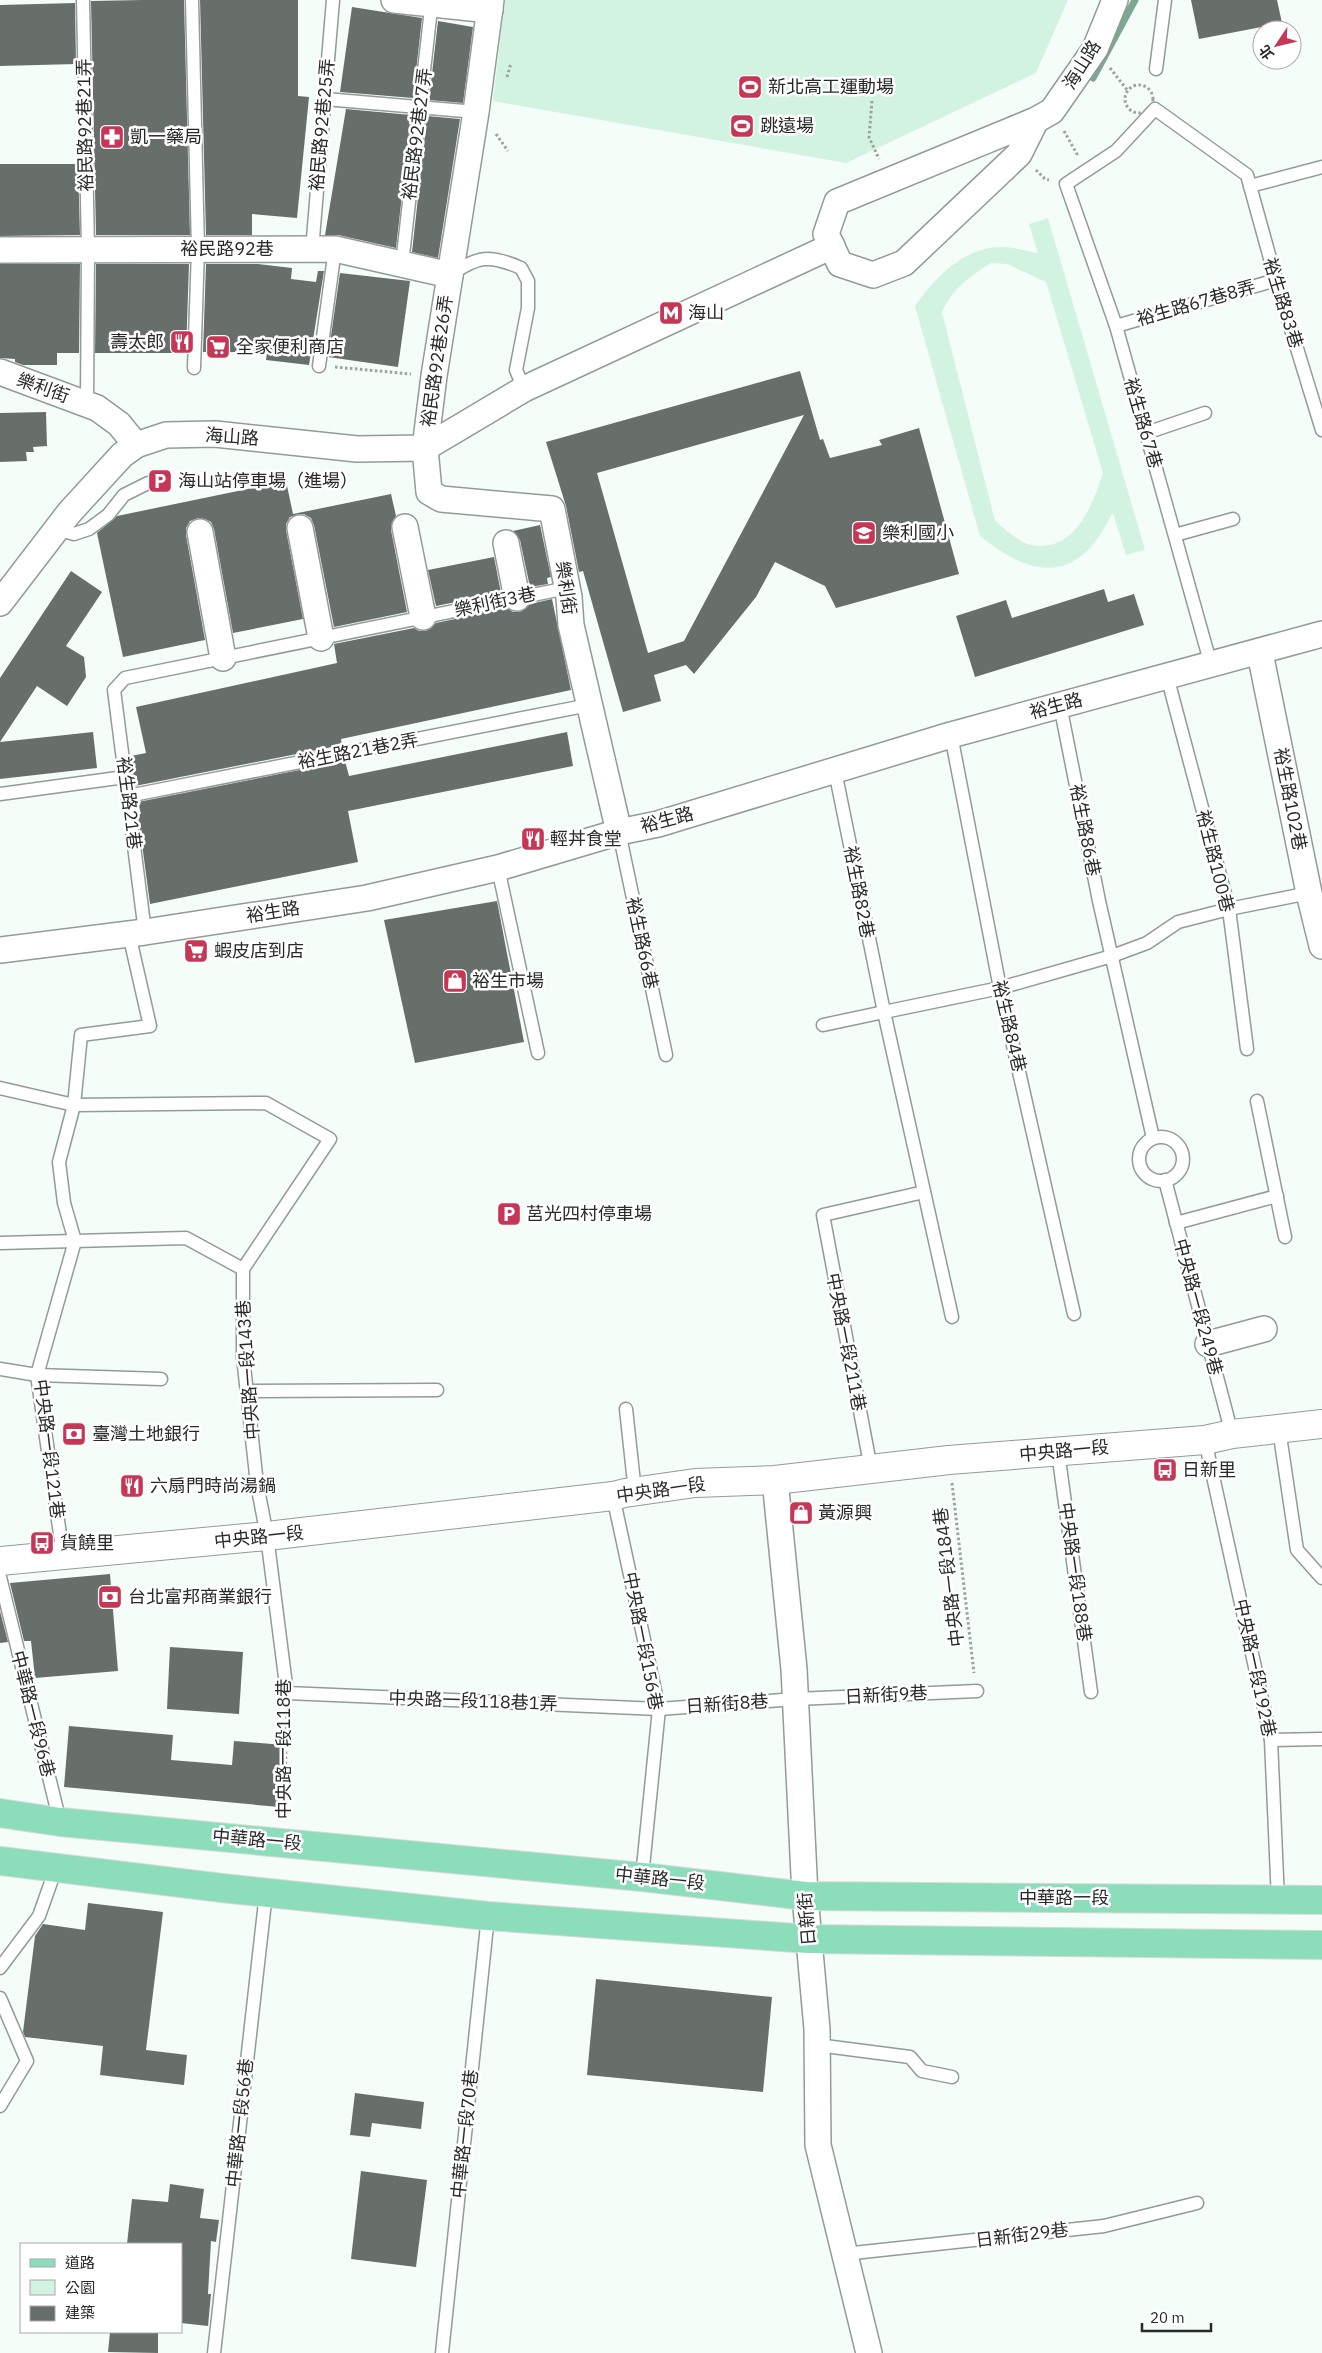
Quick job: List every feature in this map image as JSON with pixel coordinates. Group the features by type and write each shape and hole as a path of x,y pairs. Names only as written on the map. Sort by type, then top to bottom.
{"main road":[{"name":"中華路一段","path":"0,1814 60,1822 642,1877 805,1896 1322,1900"},
{"path":"0,1861 488,1916 809,1939 1322,1944"}],"street":[{"path":"394,0 491,5"},
{"name":"海山路","path":"1020,154 1044,115 1095,50 1115,0"},
{"name":"裕民路92巷26弄","path":"425,448 434,376 491,5"},
{"path":"1020,154 904,263 873,275 840,264 826,234 837,202 1044,115"},
{"name":"海山路","path":"0,603 105,472 122,455 136,445 166,435 215,434 358,449 425,448 524,389 832,246"},
{"name":"裕民路92巷","path":"0,250 323,250 402,264 450,275"},
{"name":"樂利街","path":"0,372 86,403 119,424 136,445"},
{"name":"樂利街","path":"425,448 429,492 441,499 552,509 567,588 571,625 619,832"},
{"path":"405,527 423,617"},
{"path":"300,528 321,638"},
{"path":"200,532 223,658"},
{"path":"506,543 517,598"},
{"name":"裕生路","path":"0,950 137,933 367,898 498,868 619,832 658,824 1060,705 1322,634"},
{"name":"裕生路102巷","path":"1260,652 1315,892 1322,946"},
{"path":"1208,1344 1264,1328"},
{"name":"中央路一段","path":"0,1561 267,1536 624,1494 695,1483 774,1480 949,1460 1205,1440 1232,1434 1322,1424"},
{"name":"日新街","path":"774,1480 796,1699 805,1896 817,2045 818,2145 868,2353"}],"lane":[{"name":"裕民路92巷21弄","path":"83,0 88,250 86,403"},
{"path":"192,0 198,249 194,368"},
{"name":"裕民路92巷25弄","path":"319,366 323,250 324,99 333,0"},
{"path":"1156,69 1165,0"},
{"name":"裕民路92巷27弄","path":"402,264 432,2"},
{"path":"324,99 476,112"},
{"path":"1066,184 1116,151 1155,109 1249,180 1322,167"},
{"name":"裕生路83巷","path":"1249,180 1276,280 1322,430"},
{"name":"裕生路67巷","path":"1066,184 1116,326 1211,664"},
{"path":"450,275 477,259 505,261 521,268 528,281 528,308 516,370 524,389"},
{"name":"裕生路67巷8弄","path":"1116,326 1276,280"},
{"path":"1146,433 1205,413"},
{"path":"58,529 74,534 89,529 108,515 124,495 148,483"},
{"path":"1176,535 1233,520"},
{"name":"樂利街3巷","path":"125,678 567,588"},
{"name":"裕生路100巷","path":"1167,676 1228,909 1247,1049"},
{"name":"裕生路21巷","path":"125,678 114,690 128,796 137,933"},
{"name":"裕生路21巷2弄","path":"128,796 589,705"},
{"name":"裕生路86巷","path":"1060,705 1099,901 1112,956"},
{"name":"裕生路84巷","path":"951,736 1000,988 1074,1314"},
{"name":"裕生路82巷","path":"835,771 884,1012 952,1317"},
{"path":"0,794 125,777"},
{"name":"裕生路66巷","path":"619,832 666,1055"},
{"path":"498,868 538,1053"},
{"path":"823,1024 1000,988 1112,956 1147,943 1178,922 1228,909 1315,892"},
{"path":"75,1241 64,1203 60,1162 74,1105 81,1035 150,1026 137,933"},
{"path":"1112,956 1153,1138"},
{"path":"0,1088 74,1105 266,1103 330,1139 243,1269 186,1238 0,1243"},
{"path":"1257,1101 1285,1237"},
{"path":"1160,1137 1174,1141 1182,1153 1181,1167 1177,1174 1165,1180 1150,1178 1141,1167 1140,1154 1147,1142 1153,1138 1160,1137"},
{"name":"中央路一段249巷","path":"1165,1180 1232,1434"},
{"name":"中央路一段211巷","path":"872,1469 823,1216 924,1192"},
{"path":"1176,1223 1277,1196"},
{"name":"中央路一段121巷","path":"63,1555 37,1375 75,1241"},
{"name":"中央路一段143巷","path":"243,1269 243,1356 257,1484 267,1536"},
{"path":"0,1369 37,1375 161,1379"},
{"path":"247,1391 438,1390"},
{"name":"中央路一段156巷","path":"626,1409 624,1494 659,1709 642,1877"},
{"path":"1279,1429 1297,1550 1322,1578"},
{"name":"中央路一段192巷","path":"1205,1440 1271,1740 1278,1900"},
{"name":"中央路一段188巷","path":"1058,1452 1091,1692"},
{"name":"中央路一段118巷","path":"267,1536 287,1693"},
{"name":"中華路一段96巷","path":"0,1577 60,1822"},
{"name":"日新街9巷","path":"796,1699 976,1691"},
{"name":"中央路一段118巷1弄","path":"287,1693 659,1709"},
{"name":"日新街8巷","path":"659,1709 796,1699"},
{"path":"1271,1740 1322,1738"},
{"path":"0,1968 39,1916 56,1868"},
{"name":"中華路一段56巷","path":"214,2353 266,1892"},
{"name":"中華路一段70巷","path":"442,2353 488,1916"},
{"path":"0,1998 27,2061 0,2106"},
{"path":"817,2045 910,2057 922,2071 952,2076"},
{"name":"日新街29巷","path":"844,2254 1104,2226 1197,2203"}],"path":[{"path":"872,101 869,138 878,159"},
{"path":"1020,154 1044,178 1066,184 1076,154 1044,115"},
{"path":"319,366 434,376"},
{"name":"中央路一段184巷","path":"949,1460 976,1691"},
{"name":"中央路一段118巷","path":"283,1842 287,1693"}],"green space":[{"name":"新北高工運動場","path":"505,0 1068,0 1036,73 846,163 493,101"},
{"path":"1048,218 1145,550 1126,555 1113,513 1091,547 1073,561 1060,567 1032,566 1018,561 980,536 915,306 932,284 952,265 976,252 989,248 1003,247 1038,253 1029,224","holes":["991,263 1007,264 1046,282 1103,473 1087,512 1079,524 1059,542 1046,546 1031,545 1021,541 995,521 942,312 951,296 975,273"]}],"building":[{"path":"184,0 190,235 96,235 91,1"},
{"path":"200,0 298,0 298,96 309,97 297,218 252,214 252,235 206,235"},
{"path":"1191,0 1277,0 1281,20 1252,20 1252,29 1199,39"},
{"path":"75,3 76,64 0,66 0,5"},
{"path":"352,7 422,18 413,98 340,92"},
{"path":"438,21 473,27 463,103 429,100"},
{"path":"346,109 411,115 396,248 338,235 325,235"},
{"path":"427,116 460,119 438,258 412,252"},
{"path":"0,164 78,164 80,235 0,236"},
{"path":"0,264 80,264 79,353 57,353 57,365 23,365 15,362 15,359 0,358"},
{"path":"96,264 189,264 186,353 95,353"},
{"path":"206,264 258,264 292,268 291,279 316,282 318,271 324,271 309,365 266,360 267,352 203,352"},
{"path":"340,273 410,281 398,367 328,357"},
{"path":"800,371 820,440 823,439 830,458 882,445 879,440 919,428 959,574 836,608 825,586 775,562 756,597 694,674 686,665 654,675 661,701 623,712 583,571 579,572 566,506 546,442","holes":["804,415 684,641 648,653 597,473"]},
{"path":"46,412 47,446 33,447 34,452 26,452 27,461 0,462 0,413"},
{"path":"286,481 293,514 391,494 396,516 392,522 391,530 407,612 334,627 314,525 311,518 304,514 298,514 290,517 286,524 286,530 303,619 233,633 214,529 211,522 198,518 190,521 186,528 186,535 205,640 123,657 97,533 117,516"},
{"path":"540,525 551,577 547,578 548,584 530,587 520,540 513,531"},
{"path":"494,557 501,593 436,606 428,570"},
{"path":"71,571 102,592 66,646 84,657 86,677 67,706 37,686 0,742 0,678"},
{"path":"1104,589 1108,602 1134,594 1144,625 975,677 956,616 1006,600 1012,618"},
{"path":"552,599 571,690 341,739 342,745 135,786 131,756 146,753 136,707 337,663 334,644 414,628 419,631 426,631 436,623 507,608 513,612 520,612 530,604"},
{"path":"93,732 97,768 0,779 0,742"},
{"path":"567,732 573,766 348,811 358,862 150,904 138,814 141,814 138,802 345,761 349,776"},
{"name":"裕生市場","path":"497,901 524,1042 415,1063 384,920"},
{"path":"110,1574 118,1671 35,1678 31,1641 24,1641 10,1583"},
{"path":"0,1611 8,1642 0,1643"},
{"path":"170,1647 243,1652 239,1714 167,1709"},
{"path":"69,1726 173,1735 171,1760 232,1765 234,1741 284,1745 279,1807 64,1787"},
{"path":"88,1903 163,1912 146,2050 187,2055 184,2085 100,2075 103,2046 25,2037 23,2032 35,1936 43,1924 85,1930"},
{"path":"596,1979 772,1997 763,2092 587,2075"},
{"path":"355,2093 424,2102 421,2129 372,2123 370,2137 350,2135"},
{"path":"361,2171 427,2180 416,2267 351,2259"},
{"path":"170,2184 204,2189 200,2218 219,2220 216,2242 211,2241 208,2294 211,2294 208,2326 182,2323 182,2243 127,2243 132,2199 168,2202"},
{"path":"110,2333 158,2333 158,2353 108,2352"}],"waterway":[{"path":"1093,78 1135,0"}],"place":[{"name":"新北高工運動場","path":"750,87"},
{"name":"跳遠場","path":"742,126"},
{"name":"凱一藥局","path":"112,137"},
{"name":"海山","path":"671,313"},
{"name":"壽太郎","path":"182,342"},
{"name":"全家便利商店","path":"218,347"},
{"name":"海山站停車場（進場）","path":"160,481"},
{"name":"樂利國小","path":"864,533"},
{"name":"輕丼食堂","path":"533,839"},
{"name":"蝦皮店到店","path":"196,951"},
{"name":"裕生市場","path":"455,981"},
{"name":"莒光四村停車場","path":"509,1214"},
{"name":"臺灣土地銀行","path":"74,1434"},
{"name":"日新里","path":"1165,1470"},
{"name":"六扇門時尚湯鍋","path":"132,1486"},
{"name":"黃源興","path":"801,1513"},
{"name":"貨饒里","path":"42,1543"},
{"name":"台北富邦商業銀行","path":"110,1597"}]}
